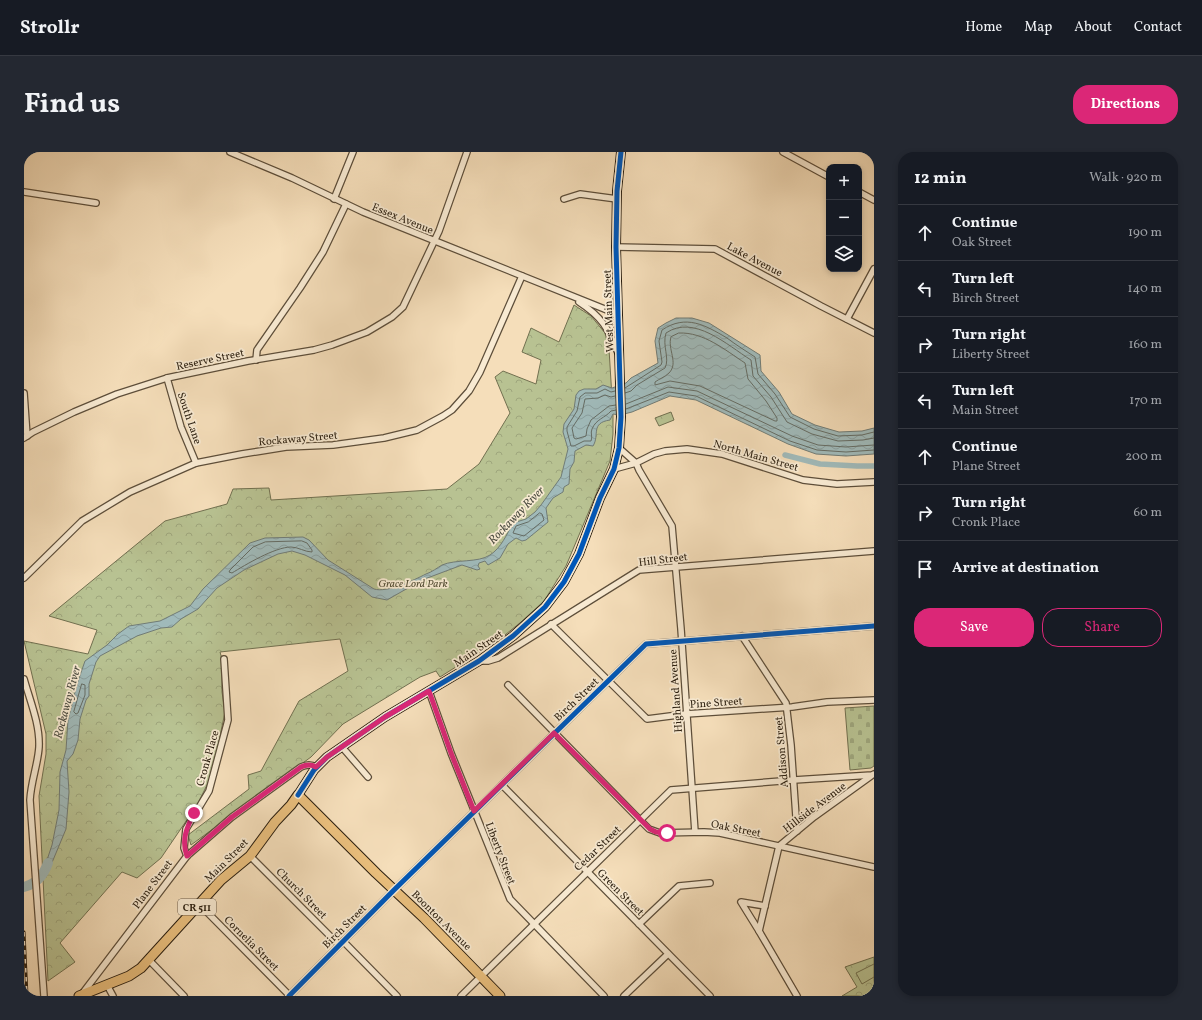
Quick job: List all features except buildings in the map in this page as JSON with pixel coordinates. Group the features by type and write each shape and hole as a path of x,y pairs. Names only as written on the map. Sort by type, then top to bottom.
{"main road":[{"name":"Main Street","path":"80,996 134,974 221,880 250,856 272,826 298,795"},
{"name":"Boonton Avenue","path":"298,795 424,918 500,996"}],"street":[{"name":"Essex Avenue","path":"230,152 240,154 334,199 434,241 617,314"},
{"path":"334,199 353,152"},
{"path":"256,360 332,346 367,332 392,317 403,307 439,231 467,152"},
{"name":"West Main Street","path":"614,469 619,448 620,416 616,247 617,199 621,152"},
{"path":"783,152 826,175"},
{"path":"24,192 96,204"},
{"path":"564,199 580,194 617,199"},
{"path":"862,194 874,200"},
{"name":"Reserve Street","path":"25,437 74,412 112,396 166,378 256,360 258,350 323,252 346,204"},
{"name":"Lake Avenue","path":"616,247 715,249 874,333"},
{"path":"847,319 874,269"},
{"name":"Rockaway Street","path":"24,578 82,521 130,492 196,463 286,447 333,445 384,438 417,430 443,416 452,410 469,391 480,372 522,276"},
{"name":"Essex Avenue","path":"571,296 603,322 619,356"},
{"name":"South Lane","path":"166,378 181,427 196,463"},
{"path":"24,393 25,437"},
{"name":"Highland Avenue","path":"619,448 636,463 638,470 672,526 695,832"},
{"name":"North Main Street","path":"636,463 654,454 665,451 679,449 698,450 742,460 803,480 837,484 874,482"},
{"path":"614,469 636,463"},
{"name":"Main Street","path":"298,795 316,767 327,757 385,717 502,646 527,624 555,595 564,582 576,559 600,498 614,469"},
{"name":"Hill Street","path":"479,661 488,661 498,658 639,570 874,551"},
{"name":"Pine Street","path":"551,624 647,719 686,714 787,707 827,702 874,700"},
{"name":"Birch Street","path":"289,996 474,811 646,644 874,626"},
{"name":"Addison Street","path":"742,636 786,703 794,780 797,831"},
{"name":"Cronk Place","path":"187,856 184,848 186,829 194,813 209,791 228,720 224,659"},
{"path":"24,679 39,738 30,800 44,996"},
{"name":"Oak Street","path":"508,685 650,829 660,833 720,833 874,867"},
{"name":"Liberty Street","path":"429,691 451,753 506,893 514,905 604,996"},
{"path":"342,747 368,777"},
{"name":"Plane Street","path":"80,996 187,856 232,817 301,767 312,765 316,767"},
{"name":"Cedar Street","path":"461,996 671,790 873,775"},
{"name":"Hillside Avenue","path":"759,931 779,846 873,775"},
{"name":"Green Street","path":"502,785 710,996"},
{"name":"Church Street","path":"250,856 397,996"},
{"path":"639,924 679,886 710,882"},
{"path":"765,906 741,902 797,996"},
{"name":"Cornelia Street","path":"199,904 289,996"},
{"path":"624,996 668,954"},
{"path":"148,960 184,996"},
{"path":"107,985 113,996"}],"green space":[{"name":"Grace Lord Park","path":"574,305 591,316 605,333 609,349 613,434 610,461 566,566 544,601 500,639 440,677 436,671 420,677 343,724 311,757 191,845 188,835 249,789 248,775 261,771 299,701 348,671 340,639 220,652 222,659 222,692 225,712 212,775 197,805 161,858 137,878 122,872 60,943 75,962 48,981 39,796 46,754 46,734 24,641 88,654 97,630 49,616 165,521 227,504 233,489 269,488 271,500 447,489 479,464 510,413 495,377 503,371 536,384 541,360 522,352 531,328 559,342"},
{"path":"671,412 674,420 659,426 655,418"},
{"path":"874,706 874,766 871,768 850,770 845,708"},
{"path":"874,957 874,996 842,996 857,987 845,967"},
{"path":"874,964 874,977 862,984 856,973"}],"water":[{"path":"676,318 692,318 709,323 760,355 761,371 779,392 792,414 815,425 839,432 862,431 874,428 874,454 846,456 816,454 788,444 696,400 670,396 632,412 620,415 613,414 610,420 600,424 593,446 586,445 575,451 574,462 570,469 569,484 564,487 563,492 553,498 546,508 548,522 526,540 522,541 516,538 508,544 500,558 488,565 485,561 479,563 478,566 480,569 477,570 462,565 422,580 387,600 372,597 345,575 305,555 292,551 278,554 244,570 217,588 198,609 181,619 172,627 161,628 137,636 100,656 96,662 89,684 89,696 86,700 80,719 78,740 73,754 67,761 69,792 66,829 51,865 43,879 42,867 47,860 52,845 59,810 60,772 66,750 68,720 77,684 85,661 129,626 160,621 190,606 203,589 250,543 265,538 303,537 309,540 328,560 374,589 379,590 393,588 448,563 479,559 490,555 501,545 513,523 526,519 535,512 561,477 568,449 563,432 564,424 574,409 576,395 579,391 584,389 596,389 603,385 612,388 626,383 631,378 658,363 655,341 658,328"}],"waterway":[{"path":"785,455 820,464 874,466"},
{"name":"Rockaway River","path":"24,887 32,884 39,878 48,863"}],"railway":[{"path":"24,932 27,996"}],"cycle path":[{"path":"298,795 314,770 327,757 385,717 479,661 513,636 545,607 564,582 579,554 600,498 614,469 619,448 621,417 616,247 617,191 621,152"},
{"path":"289,996 394,890 646,644 874,626"}],"route":[{"path":"194,813 186,829 184,848 187,856 232,817 301,767 312,765 316,767 327,757 385,717 429,691 474,811 554,733 650,829 660,833 667,833"}]}
